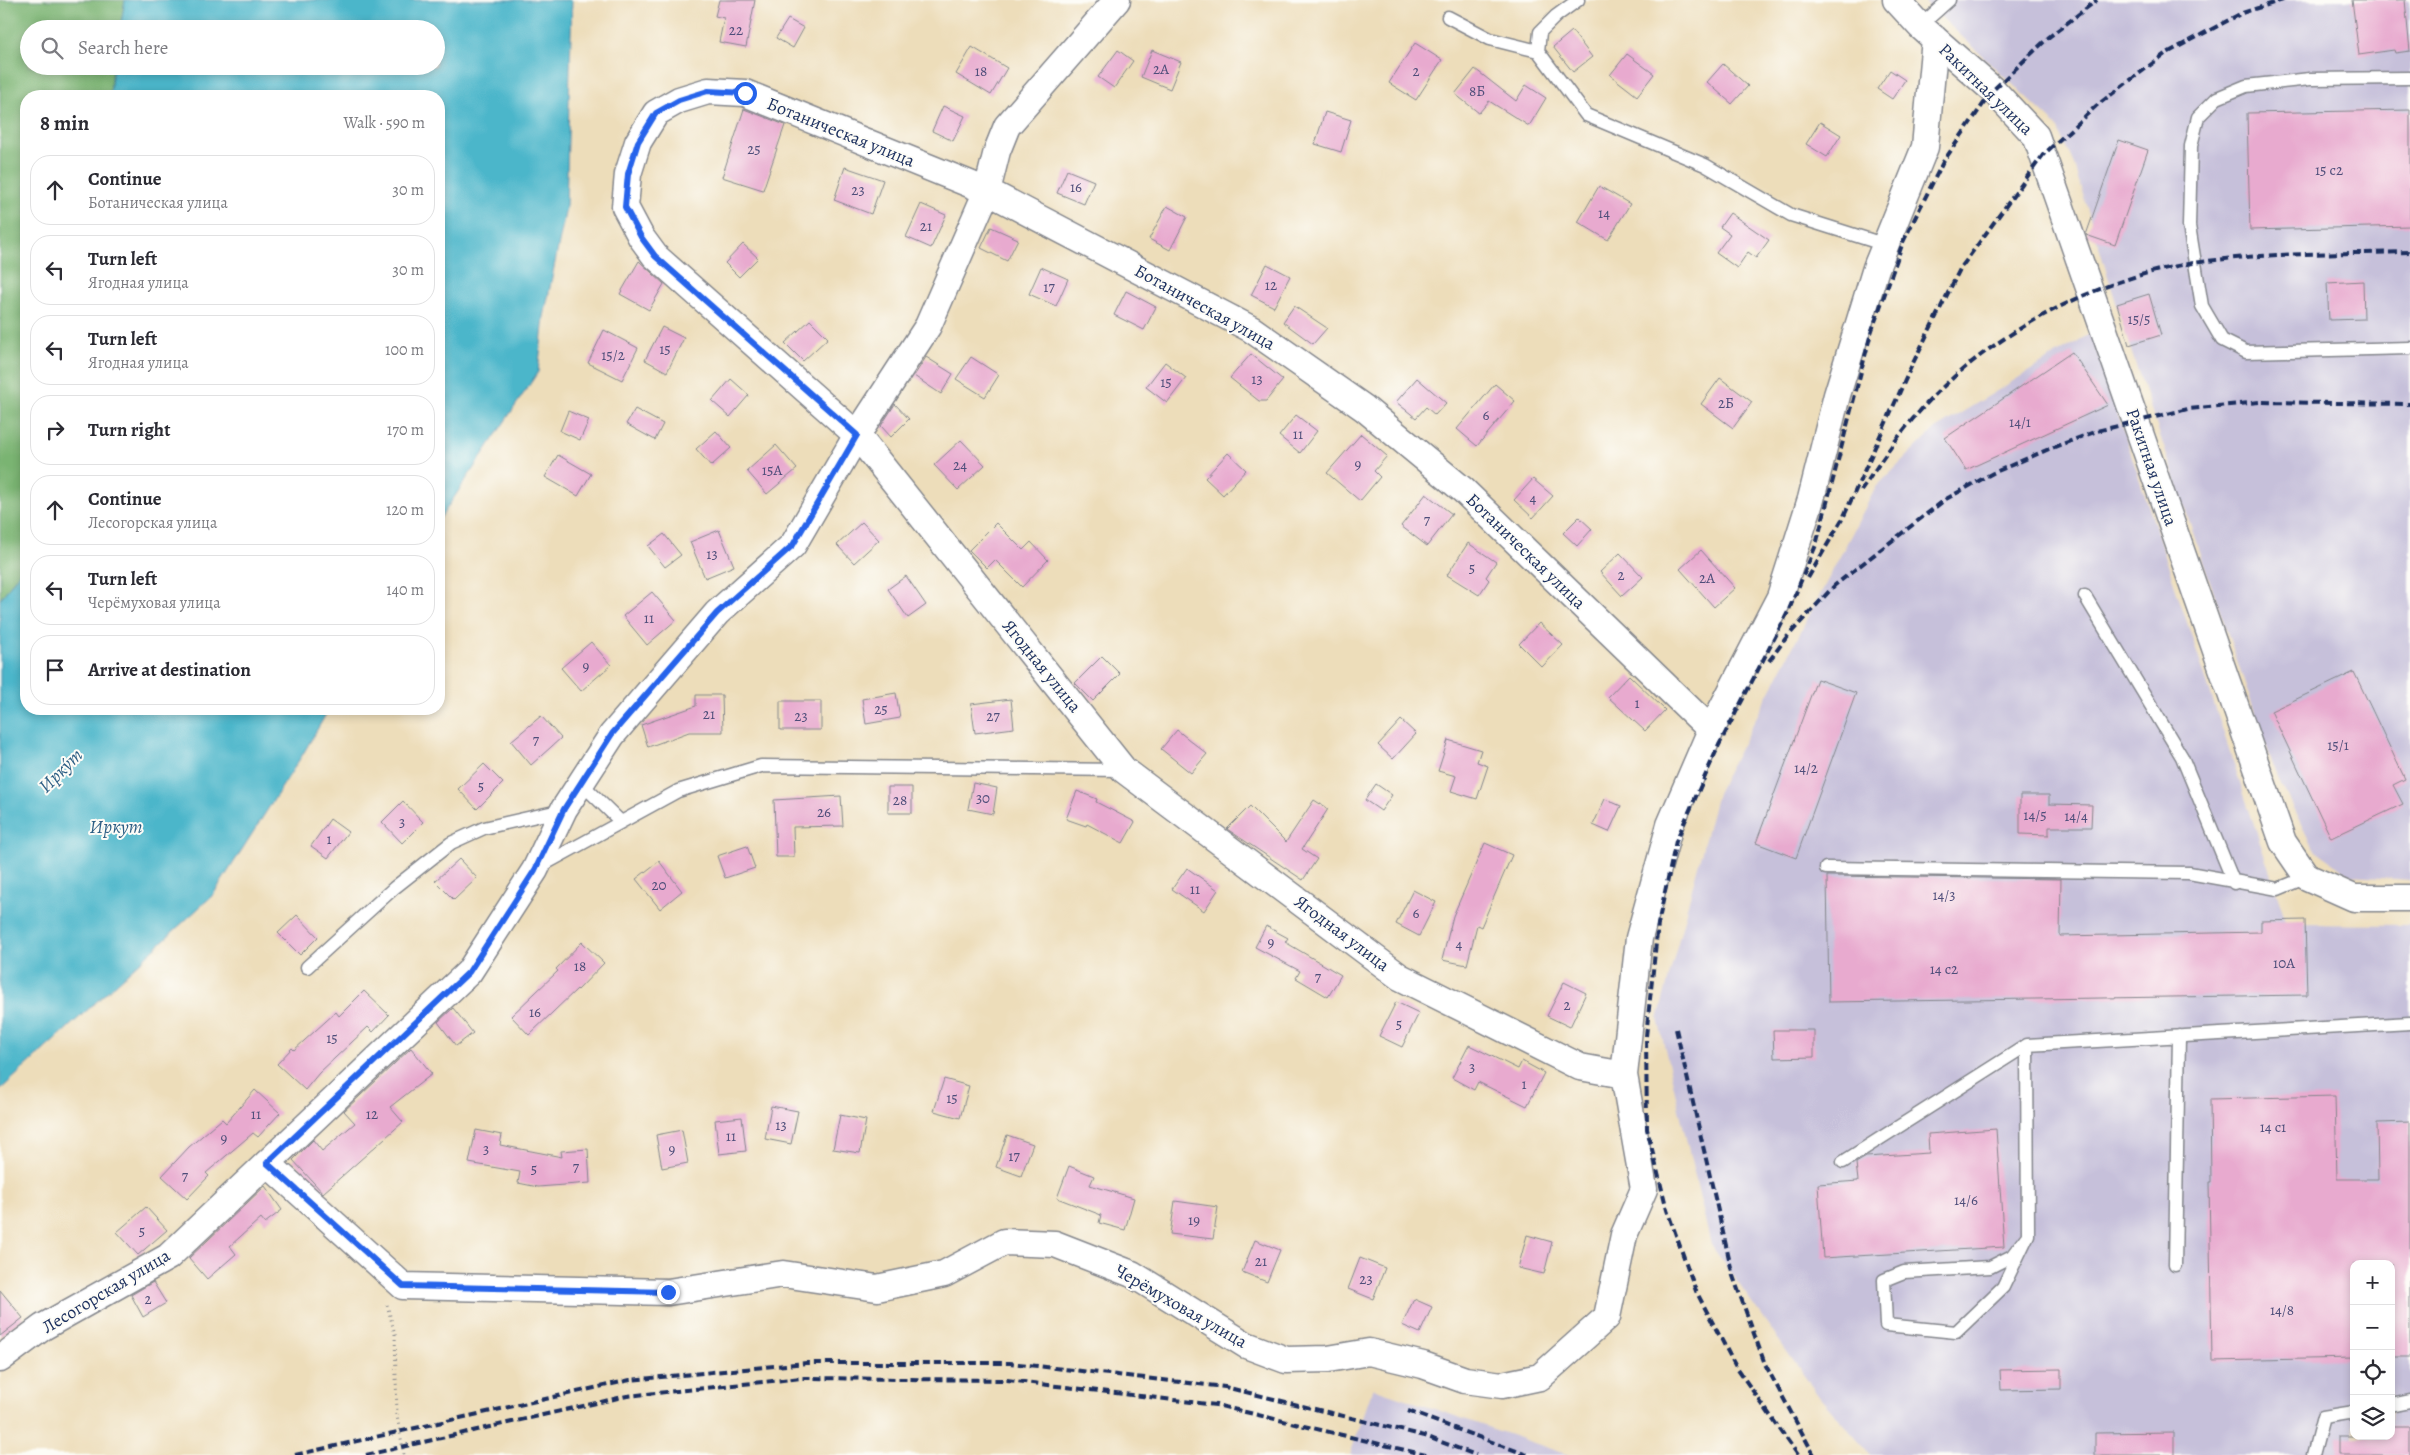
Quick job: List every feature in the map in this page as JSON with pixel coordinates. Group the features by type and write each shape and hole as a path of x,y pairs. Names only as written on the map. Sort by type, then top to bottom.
{"street":[{"name":"Лесогорская улица","path":"0,1359 43,1327 168,1257 469,972 535,870 564,809 612,734 717,613 793,545 857,435 928,326 987,190 997,151 1007,126 1117,0"},
{"name":"Ракитная улица","path":"1896,0 1928,32 1993,90 2036,136 2282,842 2307,878"},
{"name":"Черёмуховая улица","path":"267,1163 403,1286 668,1292 783,1274 877,1288 944,1274 1004,1242 1055,1244 1132,1274 1246,1345 1286,1360 1328,1359 1369,1352 1423,1365 1465,1380 1502,1385 1540,1377 1607,1317 1624,1235 1644,1189 1624,1075 1639,938 1670,825 1711,730 1780,597 1810,499 1837,395 1876,268 1925,147 1928,32"},
{"name":"Ботаническая улица","path":"656,113 679,100 708,91 745,93 987,190 1251,329 1364,408 1463,490 1711,730"},
{"name":"Ягодная улица","path":"656,113 638,142 628,174 625,207 641,237 655,256 857,435 1124,770 1400,977 1580,1067 1624,1075"},
{"path":"2307,878 2354,898 2410,898"}],"lane":[{"path":"1538,51 1540,32 1556,16 1578,0"},
{"path":"1928,32 1949,0"},
{"path":"1448,17 1490,39 1538,51 1586,115 1705,166 1791,215 1886,245"},
{"path":"2410,78 2310,79 2246,86 2217,98 2198,117 2191,146 2189,226 2202,306 2222,340 2246,352 2410,348"},
{"path":"2085,596 2182,756 2234,883"},
{"path":"535,870 678,791 761,766 1124,770"},
{"path":"581,783 621,822"},
{"path":"307,967 394,888 451,843 484,828 564,809"},
{"path":"1826,868 2189,873 2234,883 2278,889 2307,878"},
{"path":"1843,1162 2027,1044 2410,1024"},
{"path":"2175,1265 2179,1036"},
{"path":"2027,1044 2028,1235 2003,1286 1956,1332 1886,1325 1884,1280 1904,1272 1990,1266 2012,1256 2028,1235"},
{"path":"2395,1403 2410,1401"},
{"path":"2313,1455 2322,1418 2350,1413"}],"path":[{"path":"385,1298 395,1334 397,1416 404,1455"}],"shaded area":[{"path":"1923,0 2410,0 2410,880 2352,876 2313,848 2276,774 2129,345 2073,162 2056,125"},
{"path":"2091,333 2287,924 2410,925 2410,1455 1871,1455 1820,1398 1711,1245 1658,1019 1717,793 1876,487 1935,429"},
{"path":"1373,1388 1569,1455 1350,1455"}],"green space":[{"path":"0,0 125,0 122,20 20,20 20,75 112,75 111,90 20,90 20,572 0,600"}],"water":[{"path":"125,0 572,0 566,208 544,317 538,372 445,511 445,90 111,90 112,75 445,75 445,20 122,20"},
{"name":"Иркут","path":"20,572 20,715 326,715 303,754 213,895 0,1090 0,600"}],"building":[{"path":"719,0 755,0 746,47 719,42 724,18 715,16"},
{"path":"2352,0 2405,0 2410,51 2395,53 2394,50 2359,55"},
{"path":"788,19 804,28 793,48 776,38"},
{"path":"1572,31 1592,57 1573,72 1553,47"},
{"path":"1415,43 1442,60 1416,100 1389,83"},
{"path":"972,47 1007,68 991,95 956,74"},
{"path":"1118,50 1133,61 1114,88 1098,77"},
{"path":"1152,50 1181,62 1170,89 1141,77"},
{"path":"1627,54 1654,74 1637,96 1610,75"},
{"path":"1723,64 1748,86 1732,104 1707,82"},
{"path":"1475,69 1516,101 1526,85 1546,98 1529,126 1489,101 1479,113 1455,94"},
{"path":"1890,70 1905,80 1892,99 1877,89"},
{"path":"943,106 965,116 953,141 932,131"},
{"path":"744,109 785,125 763,190 722,177"},
{"path":"2410,110 2410,226 2250,230 2247,113"},
{"path":"1325,112 1351,120 1341,152 1315,144"},
{"path":"1820,122 1841,135 1827,157 1806,144"},
{"path":"2119,140 2148,150 2115,245 2086,235"},
{"path":"845,167 883,180 871,214 834,200"},
{"path":"1067,170 1094,181 1084,204 1057,193"},
{"path":"1599,186 1630,204 1608,240 1578,222"},
{"path":"921,204 946,215 931,248 906,237"},
{"path":"1167,206 1187,217 1170,250 1149,239"},
{"path":"1730,213 1769,240 1756,258 1748,252 1737,268 1716,253 1730,234 1720,227"},
{"path":"991,227 1018,239 1007,261 981,248"},
{"path":"743,244 758,258 739,277 725,263"},
{"path":"639,261 664,284 649,310 620,294"},
{"path":"1267,264 1290,276 1274,307 1251,295"},
{"path":"1041,267 1068,279 1056,306 1029,294"},
{"path":"2363,281 2364,319 2329,320 2327,283"},
{"path":"1126,291 1156,307 1144,330 1114,315"},
{"path":"2149,294 2161,335 2129,345 2117,304"},
{"path":"1294,306 1327,328 1313,344 1283,322"},
{"path":"810,320 828,338 803,361 785,343"},
{"path":"662,327 684,338 667,372 645,360"},
{"path":"604,330 638,348 622,380 588,363"},
{"path":"2072,352 2108,405 1966,470 1945,438"},
{"path":"1251,354 1283,380 1266,401 1259,401 1230,378"},
{"path":"926,357 953,374 941,394 914,376"},
{"path":"971,357 999,375 985,397 956,379"},
{"path":"1165,362 1186,378 1167,403 1146,387"},
{"path":"1417,378 1446,403 1435,415 1426,407 1416,418 1396,402"},
{"path":"1720,378 1752,402 1733,428 1701,404"},
{"path":"731,379 749,395 730,417 712,401"},
{"path":"1495,384 1515,401 1477,446 1457,429"},
{"path":"895,404 909,419 891,437 881,426"},
{"path":"635,409 663,424 655,440 626,424"},
{"path":"568,411 589,420 580,440 560,431"},
{"path":"1296,415 1317,431 1300,453 1279,436"},
{"path":"716,431 731,448 711,466 696,449"},
{"path":"1361,434 1387,456 1374,471 1380,477 1360,501 1327,473"},
{"path":"961,440 985,465 958,490 934,465"},
{"path":"776,445 797,469 767,494 747,471"},
{"path":"1228,453 1246,470 1223,495 1205,478"},
{"path":"558,455 591,474 578,496 545,477"},
{"path":"1533,479 1553,496 1533,518 1514,500"},
{"path":"1426,494 1452,514 1427,546 1401,526"},
{"path":"1579,517 1592,529 1577,546 1563,533"},
{"path":"862,522 879,540 854,563 837,545"},
{"path":"996,523 1023,550 1031,542 1048,560 1022,587 995,560 987,568 969,550"},
{"path":"719,530 734,566 705,578 690,542"},
{"path":"664,534 681,555 665,567 648,546"},
{"path":"1468,543 1496,562 1486,577 1489,580 1479,595 1447,575"},
{"path":"1701,550 1735,588 1714,607 1680,569"},
{"path":"1620,553 1643,577 1622,596 1600,572"},
{"path":"906,576 926,605 908,618 888,589"},
{"path":"652,592 676,620 647,645 623,616"},
{"path":"1539,623 1563,645 1542,667 1519,644"},
{"path":"591,642 611,665 581,691 561,668"},
{"path":"1102,656 1120,674 1093,701 1075,683"},
{"path":"2354,672 2405,779 2393,785 2403,804 2331,838 2271,711"},
{"path":"1629,675 1665,710 1645,731 1608,697"},
{"path":"1817,679 1856,693 1796,858 1756,843"},
{"path":"896,693 900,718 866,724 862,699"},
{"path":"696,695 722,695 723,732 689,732 648,747 641,725 696,706"},
{"path":"1011,699 1014,728 975,733 971,704"},
{"path":"780,701 821,701 821,730 780,730"},
{"path":"541,716 561,738 531,765 511,741"},
{"path":"1401,720 1416,734 1393,759 1378,745"},
{"path":"1177,730 1207,754 1191,773 1161,749"},
{"path":"1448,740 1481,750 1477,762 1488,766 1477,799 1451,791 1456,776 1438,771"},
{"path":"484,764 503,783 477,809 458,789"},
{"path":"973,783 997,788 993,814 968,809"},
{"path":"1376,784 1392,795 1381,811 1365,800"},
{"path":"888,787 912,787 912,813 888,813"},
{"path":"1077,791 1097,799 1096,802 1135,822 1123,843 1087,824 1086,826 1066,819"},
{"path":"2020,795 2049,795 2049,804 2092,805 2091,827 2049,827 2049,835 2020,834"},
{"path":"841,796 843,826 793,827 794,857 776,857 774,800"},
{"path":"1605,799 1621,806 1609,832 1593,825"},
{"path":"1314,800 1328,809 1302,849 1317,859 1303,880 1227,829 1250,806 1286,842"},
{"path":"403,801 423,822 402,843 382,822"},
{"path":"330,819 348,832 328,858 311,846"},
{"path":"1485,843 1512,855 1481,927 1477,925 1467,965 1442,960 1453,916"},
{"path":"747,846 755,868 725,878 717,856"},
{"path":"459,859 477,878 454,900 435,881"},
{"path":"659,861 682,891 660,909 636,879"},
{"path":"1187,868 1218,890 1204,911 1172,889"},
{"path":"1827,876 2061,879 2060,936 2261,932 2261,921 2305,920 2307,995 1829,1002"},
{"path":"1413,890 1436,902 1419,936 1396,924"},
{"path":"297,915 318,937 300,955 278,933"},
{"path":"1266,926 1288,938 1285,942 1341,975 1328,997 1296,978 1300,971 1255,947"},
{"path":"582,942 604,963 529,1035 511,1016 558,971 556,969"},
{"path":"1564,982 1586,993 1570,1027 1547,1016"},
{"path":"364,991 389,1015 373,1032 368,1027 319,1073 305,1090 277,1064 292,1048 294,1050 336,1012 339,1016"},
{"path":"1396,1002 1419,1013 1402,1047 1379,1036"},
{"path":"453,1008 473,1033 456,1046 438,1022"},
{"path":"1773,1030 1814,1030 1814,1057 1774,1058"},
{"path":"1469,1045 1518,1069 1522,1061 1544,1073 1527,1106 1478,1082 1474,1090 1452,1078"},
{"path":"411,1048 432,1074 390,1107 403,1122 323,1193 293,1160 313,1140 322,1151 355,1123 344,1111"},
{"path":"944,1079 969,1086 960,1118 934,1111"},
{"path":"255,1090 280,1113 258,1137 253,1133 206,1173 209,1176 187,1199 162,1176 189,1147 222,1119 226,1123"},
{"path":"2335,1096 2337,1179 2378,1179 2377,1123 2410,1122 2410,1357 2395,1357 2395,1260 2350,1260 2350,1358 2212,1361 2209,1182 2211,1182 2210,1099"},
{"path":"771,1106 798,1111 791,1144 765,1139"},
{"path":"840,1115 866,1120 860,1153 833,1149"},
{"path":"742,1117 746,1151 719,1154 715,1120"},
{"path":"1996,1129 2004,1247 1823,1258 1818,1184 1858,1181 1856,1163 1866,1157 1929,1153 1928,1134"},
{"path":"476,1130 502,1135 500,1145 562,1157 561,1151 588,1149 590,1183 538,1187 518,1183 520,1172 469,1163"},
{"path":"682,1130 688,1163 662,1168 656,1135"},
{"path":"1007,1135 1033,1144 1021,1176 996,1167"},
{"path":"1069,1166 1094,1176 1090,1185 1134,1198 1125,1230 1099,1223 1101,1215 1057,1198"},
{"path":"265,1186 282,1210 265,1223 261,1218 230,1246 236,1254 207,1279 189,1258"},
{"path":"1175,1201 1218,1207 1213,1239 1170,1234"},
{"path":"146,1207 167,1230 138,1255 117,1232"},
{"path":"1527,1235 1552,1242 1544,1274 1518,1268"},
{"path":"1255,1240 1280,1250 1267,1282 1242,1272"},
{"path":"1360,1258 1385,1268 1373,1299 1348,1289"},
{"path":"153,1282 166,1303 143,1317 131,1295"},
{"path":"0,1290 23,1318 0,1336"},
{"path":"1414,1299 1432,1307 1420,1333 1402,1325"},
{"path":"2061,1369 2061,1389 2001,1390 2000,1370"},
{"path":"2395,1427 2410,1427 2410,1455 2338,1455 2338,1436 2350,1436 2350,1440 2395,1440"},
{"path":"2174,1432 2174,1455 2095,1455 2095,1433"}],"railway":[{"path":"1798,1455 1736,1367 1696,1291 1667,1210 1647,1129 1646,1036 1658,924 1676,841 1719,745 1788,612 1816,545 1871,333 1903,242 1943,162 1993,90 2049,37 2097,0"},
{"path":"1808,578 1844,516 1911,367 1960,269 2043,155 2096,106 2165,54 2242,13 2283,0"},
{"path":"1861,491 1903,431 1946,384 2009,335 2081,297 2119,282 2157,271 2221,259 2275,255 2410,252"},
{"path":"1769,661 1786,638 1835,585 1946,499 1993,473 2049,449 2097,431 2188,409 2260,402 2410,404"},
{"path":"1676,1029 1733,1276 1765,1364 1814,1455"},
{"path":"295,1455 630,1380 806,1363 1010,1363 1225,1387 1425,1436 1476,1455"},
{"path":"366,1455 627,1396 802,1378 1007,1380 1216,1405 1426,1455"},
{"path":"1408,1411 1527,1455"}],"route":[{"path":"668,1292 403,1286 267,1163 469,972 535,870 564,809 612,734 717,613 793,545 857,435 655,256 641,237 625,207 628,174 638,142 656,113 679,100 708,91 745,93"}],"water label":[{"name":"Ирку́т","path":"60,770"}]}
